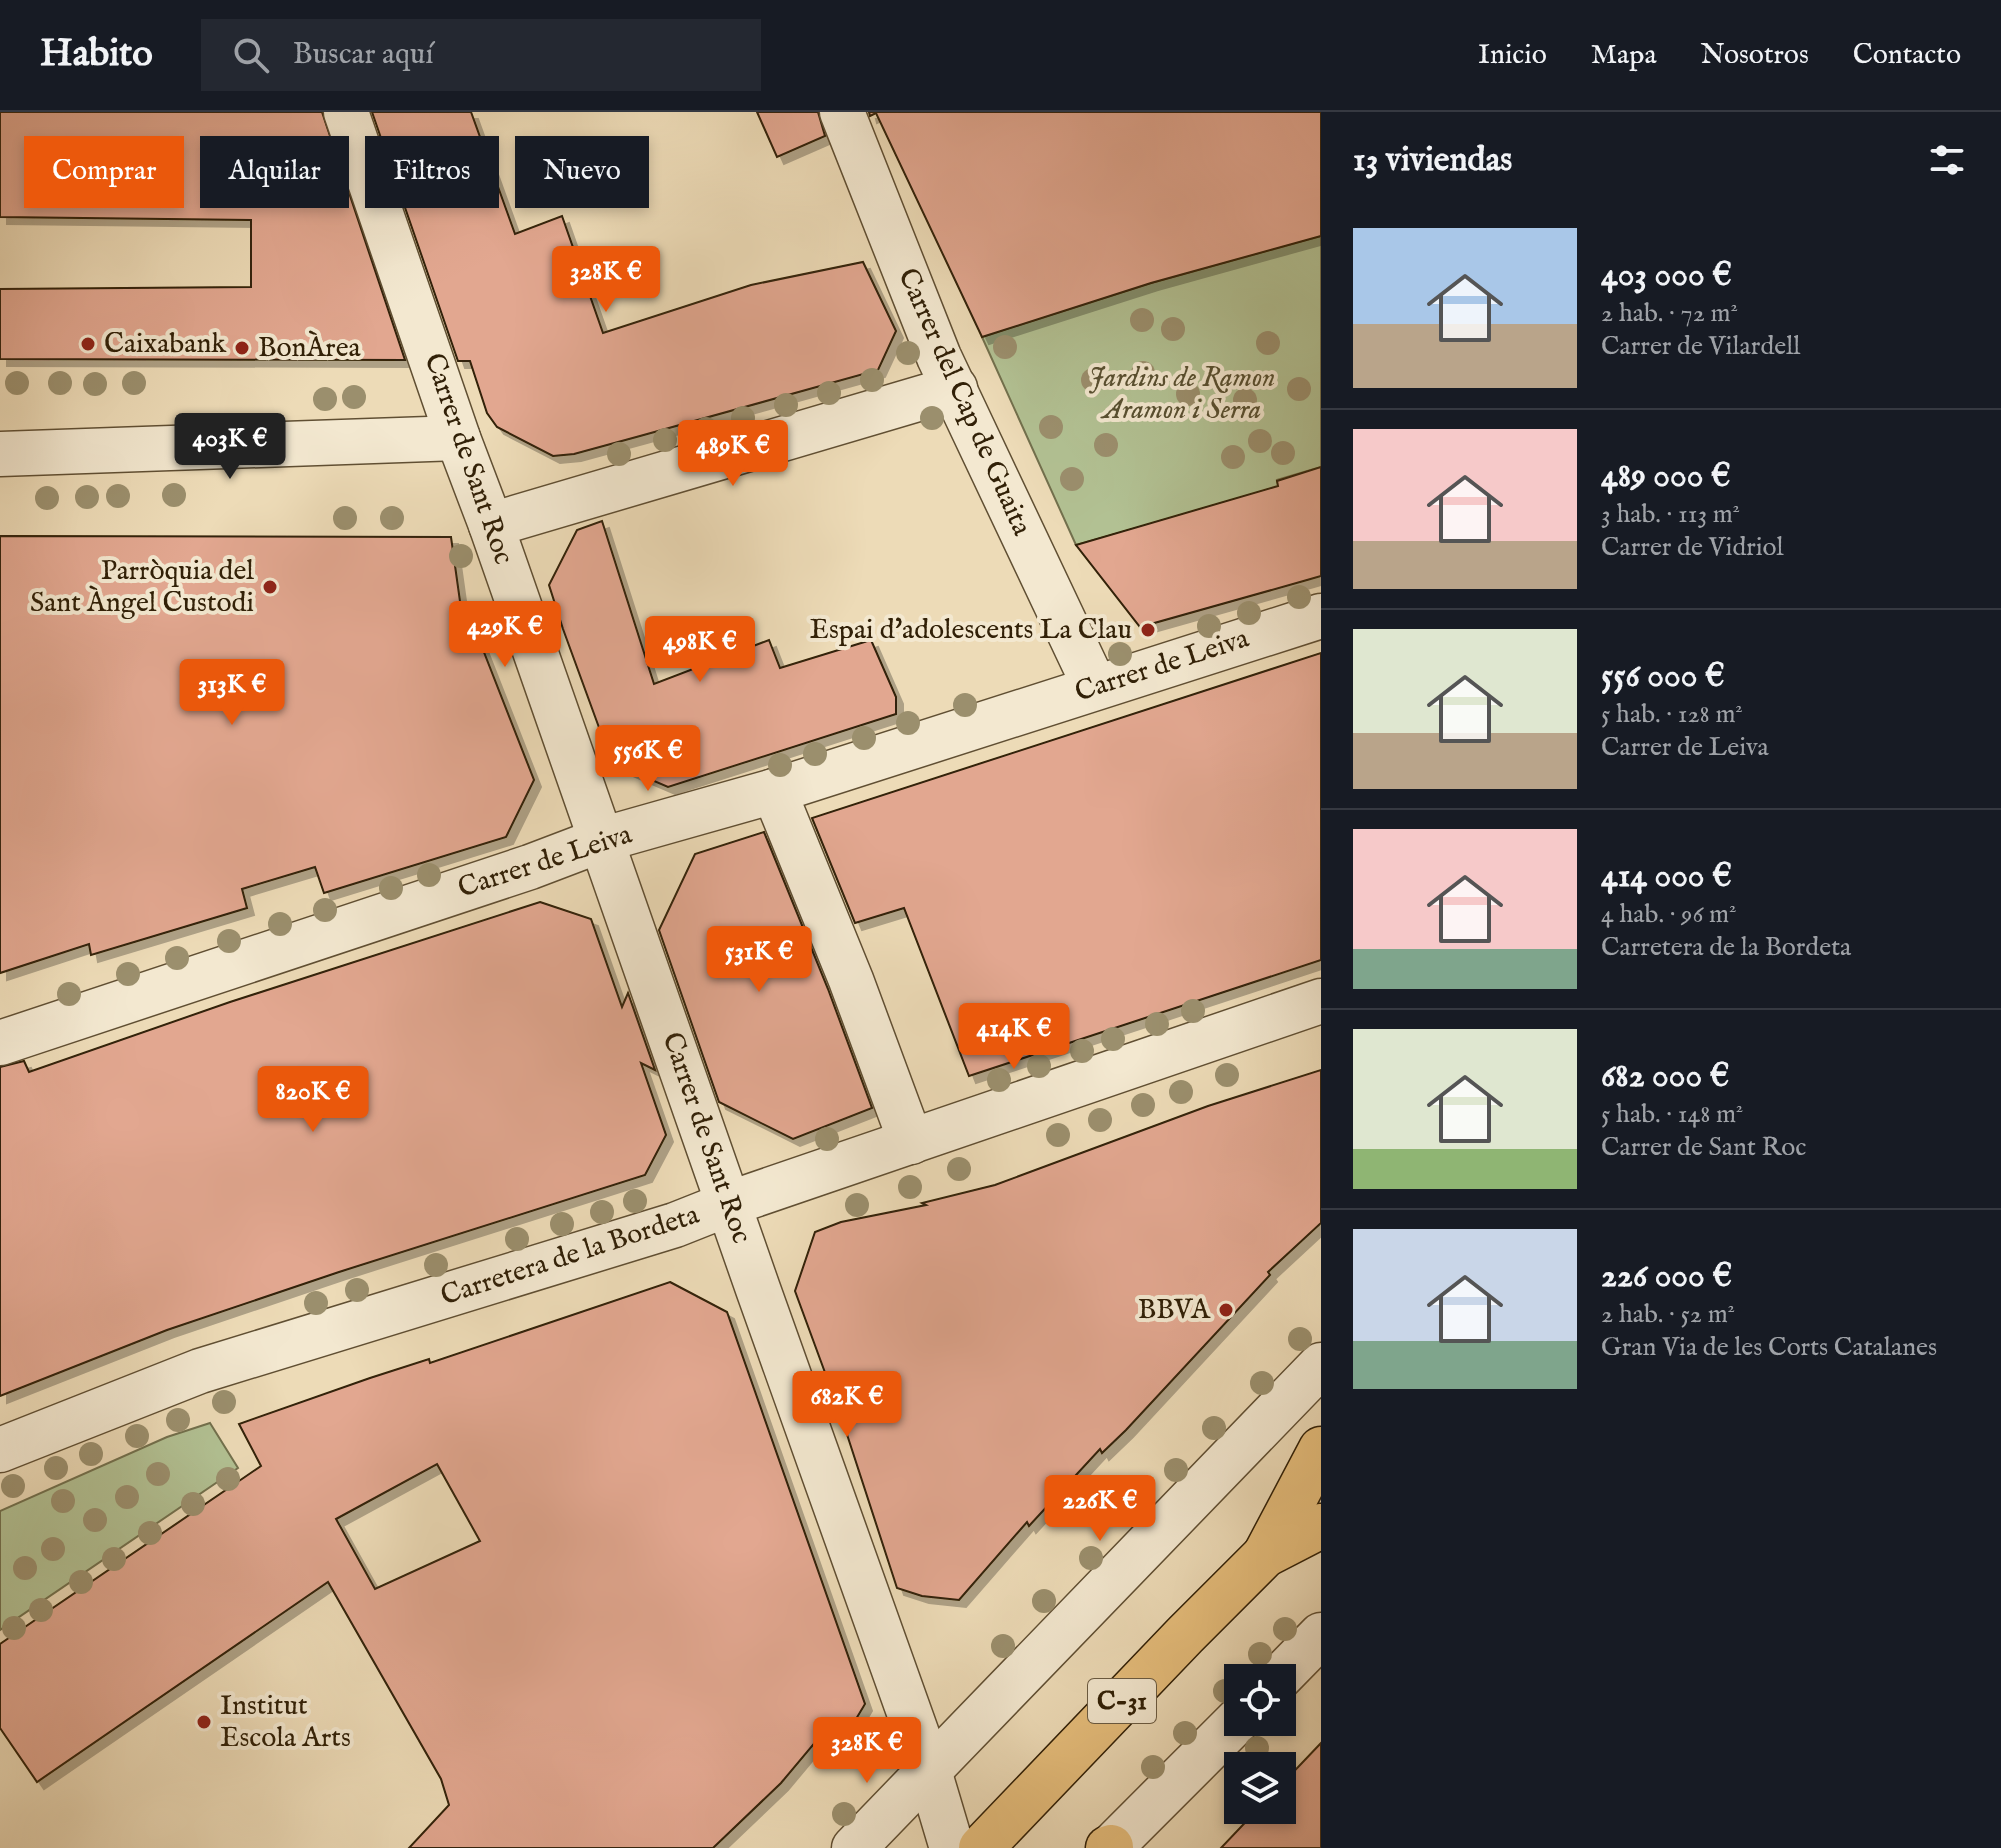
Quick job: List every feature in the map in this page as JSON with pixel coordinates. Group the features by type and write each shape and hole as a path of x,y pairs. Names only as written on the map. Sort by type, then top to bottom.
{"main road":[{"name":"C-31","path":"981,1848 1265,1555 1321,1449"},
{"name":"C-31","path":"1265,1555 1321,1526"}],"street":[{"name":"Carrer de Sant Roc","path":"346,112 458,438 929,1770 952,1848"},
{"name":"Carrer del Cap de Guaita","path":"842,112 928,330 1095,687"},
{"path":"491,525 955,388"},
{"path":"0,454 458,438"},
{"name":"Carrer de Leiva","path":"0,1043 530,867 601,840 774,791 1321,616"},
{"path":"774,791 851,980 911,1142"},
{"name":"Carretera de la Bordeta","path":"0,1450 200,1371 662,1229 1321,1001"},
{"path":"854,1848 1321,1365"},
{"path":"1293,1664 1321,1635"},
{"path":"1110,1848 1224,1734"}],"green space":[{"name":"Jardins de Ramon Aramon i Serra","path":"1321,236 1321,467 1277,480 1279,488 1076,545 982,337 1151,283"},
{"path":"210,1423 238,1468 0,1630 0,1511 167,1437"}],"building":[{"path":"0,112 322,112 330,136 200,136 200,208 349,208 349,193 405,360 0,359 0,289 251,287 251,220 0,217"},
{"path":"372,112 471,112 480,136 380,136"},
{"path":"757,112 818,112 825,136 777,157"},
{"path":"869,112 1321,112 1321,236 1151,283 982,337 876,113 870,116"},
{"path":"499,190 515,234 562,216 603,333 751,285 863,262 896,331 878,370 574,454 553,456 497,427 487,413 470,361 458,361 405,208 499,208"},
{"path":"1321,467 1321,576 1140,627 1076,545 1278,486 1277,481"},
{"path":"602,521 654,684 769,640 780,668 871,640 896,697 896,714 668,787 612,763 549,585 577,530"},
{"path":"0,536 451,537 465,637 478,637 534,780 506,837 324,893 315,867 242,889 247,908 91,955 89,944 0,973"},
{"path":"1321,653 1321,960 969,1076 904,908 855,923 812,818"},
{"path":"764,832 872,1108 793,1139 719,1102 659,930 695,854"},
{"path":"540,902 591,919 622,1007 628,993 655,1070 641,1063 666,1135 645,1175 167,1330 0,1396 0,1067 24,1061 29,1072 230,1002"},
{"path":"1321,1070 1321,1223 1268,1272 1270,1275 1126,1430 1102,1453 1100,1449 1029,1526 1027,1522 959,1600 922,1596 897,1588 841,1416 795,1291 815,1232 841,1222 926,1205 922,1203 995,1185 1208,1106"},
{"path":"670,1282 727,1312 865,1704 856,1719 827,1728 781,1783 713,1848 409,1848 449,1805 441,1779 328,1582 37,1782 0,1728 0,1644 261,1466 239,1424 429,1359 430,1363","holes":["437,1464 480,1541 375,1589 336,1519"]},
{"path":"1321,1743 1321,1848 1221,1848 1244,1824 1296,1824 1296,1769"}],"place":[{"name":"Caixabank","path":"88,344"},
{"name":"BonÀrea","path":"242,348"},
{"name":"Parròquia del Sant Àngel Custodi","path":"270,587"},
{"name":"Espai d'adolescents La Clau","path":"1148,630"},
{"name":"BBVA","path":"1226,1310"},
{"name":"Institut Escola Arts","path":"204,1722"}]}
